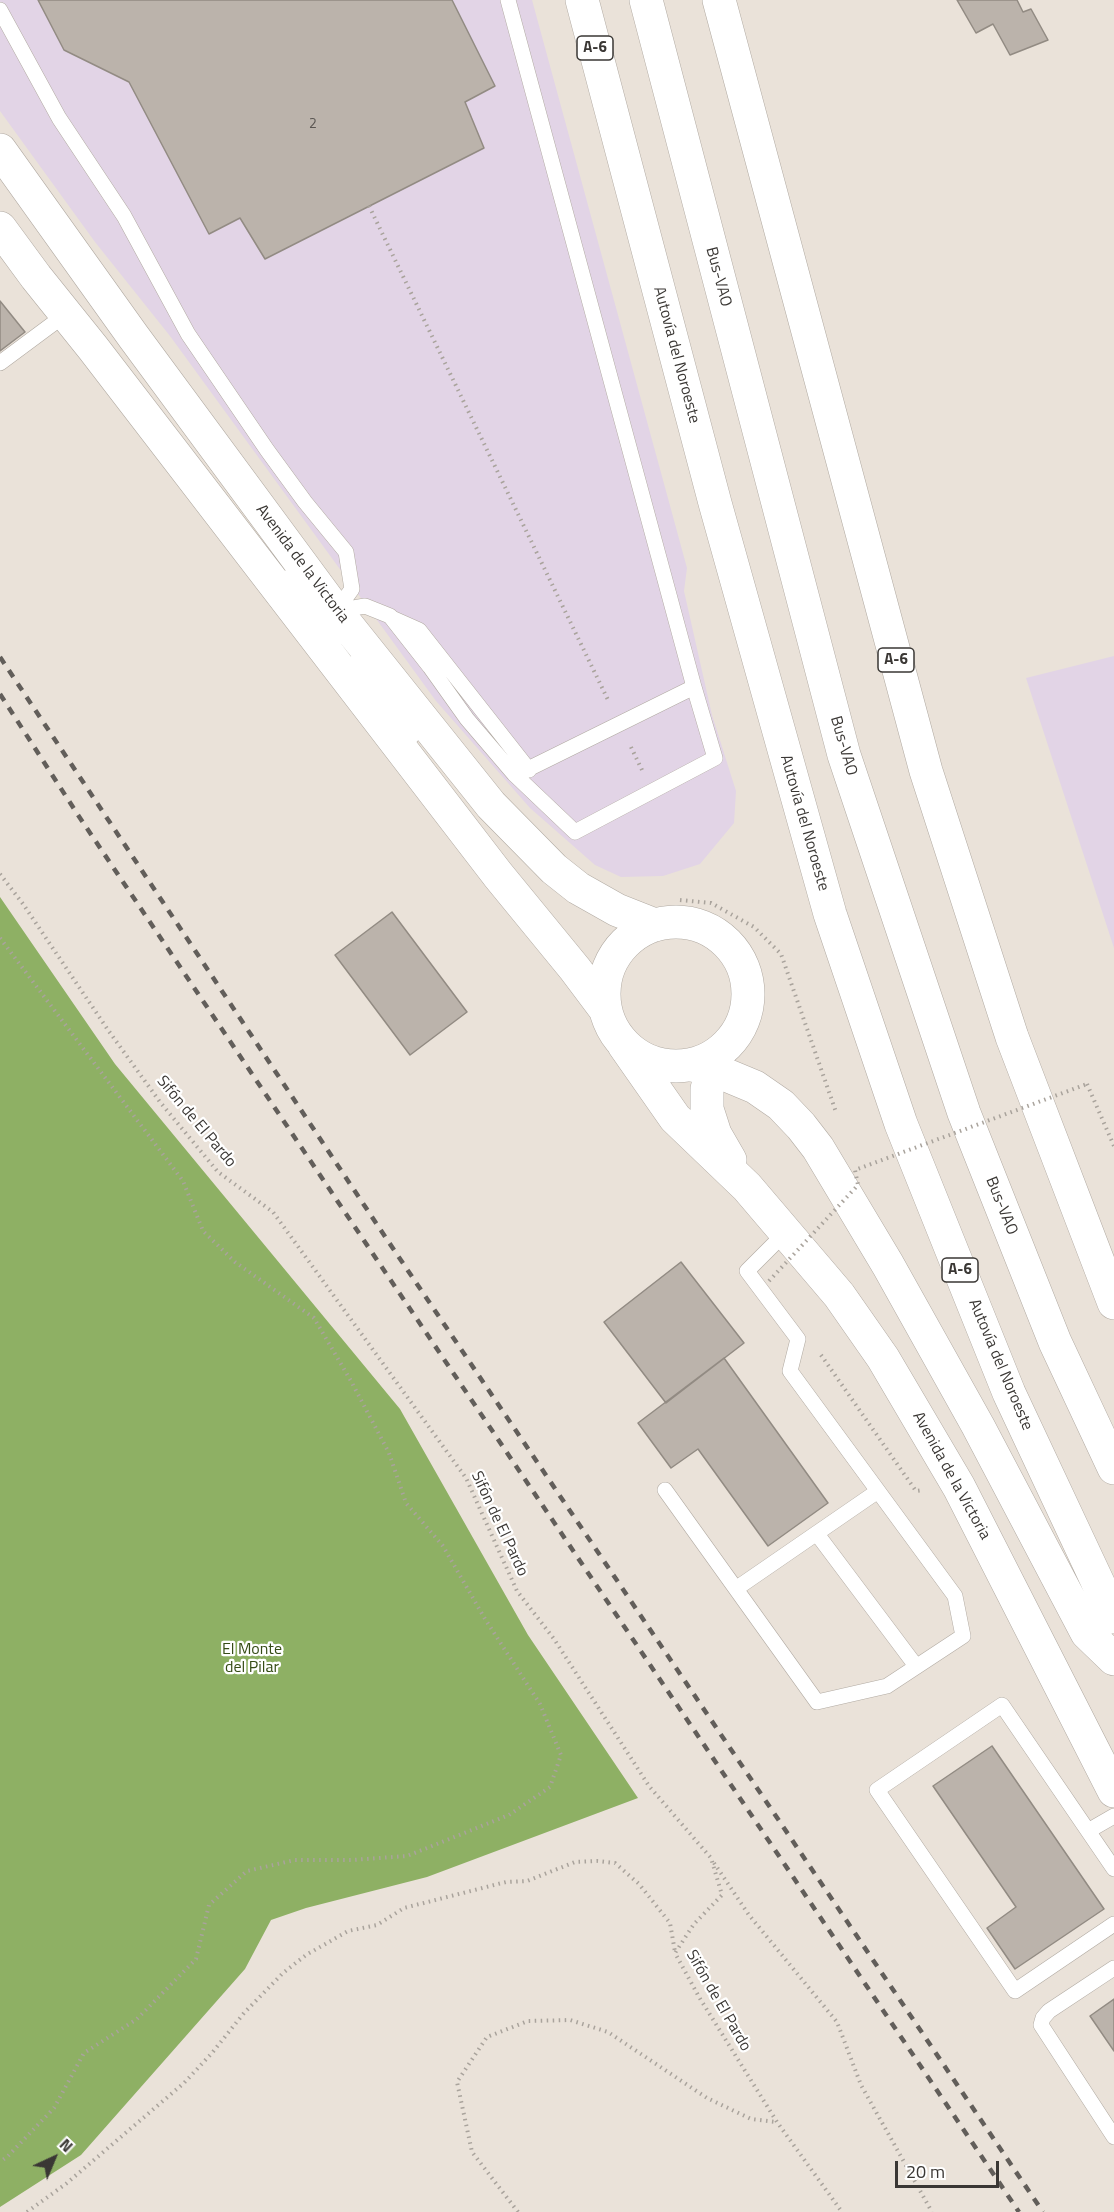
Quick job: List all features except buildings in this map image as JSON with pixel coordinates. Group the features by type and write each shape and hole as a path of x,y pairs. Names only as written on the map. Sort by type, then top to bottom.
{"main road":[{"name":"Autovía del Noroeste","path":"582,0 715,503 830,914 901,1124 1009,1393 1114,1617"},
{"name":"Bus-VAO","path":"646,0 844,755 964,1113 1055,1342 1114,1468"},
{"name":"A-6","path":"719,0 926,771 1012,1037 1114,1303"},
{"name":"Avenida de la Victoria","path":"0,150 342,635 491,805 554,869 597,900 655,925"},
{"name":"Avenida de la Victoria","path":"0,228 498,875 605,1009"},
{"path":"707,1063 733,1040 744,1020 749,997 746,974 736,954 720,937 700,926 678,922 655,925 635,934 620,948 609,967 604,988 605,1009 612,1028 624,1045 641,1058 675,1067 707,1063 755,1087 781,1105 801,1126 818,1148 888,1265 978,1425 1087,1633 1114,1659"},
{"name":"Avenida de la Victoria","path":"624,1045 675,1118 747,1187 839,1295 883,1358 959,1487 1114,1791"},
{"name":"Avenida de la Victoria","path":"707,1063 706,1109 715,1134 747,1187"}],"lane":[{"path":"342,635 365,606 390,616 467,719 522,772 575,832 715,758 508,0"},
{"path":"0,10 59,118 124,216 188,334 260,441 346,552 352,589 342,635"},
{"path":"0,363 66,314"},
{"path":"93,348 133,375"},
{"path":"278,562 299,590 321,610 342,635 423,751 432,788"},
{"path":"522,772 694,687"},
{"path":"665,1490 817,1702 886,1686 963,1636 954,1596 790,1371 798,1339 747,1271 786,1232"},
{"path":"737,1588 878,1491"},
{"path":"817,1534 916,1666"},
{"path":"1114,1869 1002,1705 877,1790 1015,1991 1114,1924"},
{"path":"1088,1831 1114,1816"},
{"path":"1114,1968 1049,2012 1043,2018 1041,2025 1114,2137"}],"path":[{"path":"369,206 652,791"},
{"name":"Sifón de El Pardo","path":"0,874 160,1101 218,1172 273,1212 466,1478 517,1591 554,1639 649,1786 711,1858 722,1894 694,1924 675,1953 699,1997 777,2122 842,2212"},
{"path":"0,938 183,1181 202,1231 235,1262 314,1318 351,1381 389,1454 406,1503 443,1546 485,1618 540,1704 561,1755 550,1787 508,1815 407,1856 352,1860 295,1860 247,1871 209,1905 196,1959 137,2019 84,2053 54,2108 0,2162"},
{"path":"782,954 839,1122"},
{"path":"855,1170 1087,1084 1114,1146"},
{"path":"776,1290 769,1281 858,1185 852,1162"},
{"path":"816,1348 916,1491"},
{"path":"711,1858 748,1915 837,2022 861,2085 932,2212"},
{"path":"27,2212 67,2183 184,2083 212,2053 243,2013 283,1973 306,1955 348,1931 377,1925 404,1908 506,1882 527,1881 575,1862 615,1863 639,1884 670,1923 675,1953"},
{"path":"518,2212 472,2152 457,2082 487,2037 528,2021 570,2020 608,2032 707,2097 751,2119 777,2122"}],"shaded area":[{"path":"0,0 532,0 687,568 684,591 712,715 736,791 734,823 700,864 663,876 621,877 595,865 530,808 436,701 170,336 95,242 0,111"},
{"path":"1114,656 1114,948 1026,678"}],"green space":[{"name":"El Monte del Pilar","path":"0,897 115,1064 400,1409 528,1635 638,1798 427,1877 306,1908 271,1920 245,1969 81,2155 0,2207"}],"railway":[{"path":"0,657 388,1241 1043,2212"},
{"path":"0,694 78,815 1019,2212"}]}
